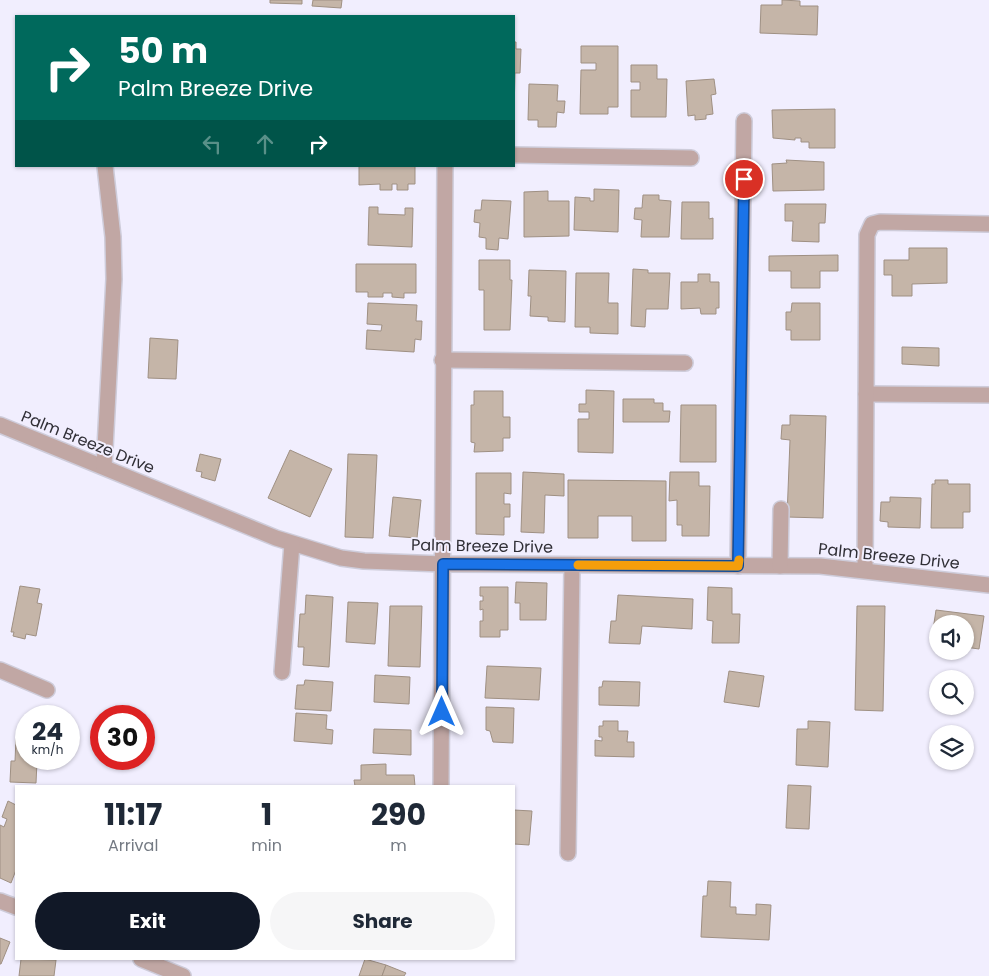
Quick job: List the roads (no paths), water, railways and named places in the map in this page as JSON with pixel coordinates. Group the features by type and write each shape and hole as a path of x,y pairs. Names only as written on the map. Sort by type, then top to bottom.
{"street":[{"path":"738,566 744,121"},
{"path":"515,155 690,158"},
{"path":"104,467 114,279 113,237 105,167"},
{"path":"441,785 442,360 445,167"},
{"path":"865,570 867,235 872,224 880,222 989,224"},
{"path":"442,360 685,363"},
{"path":"866,394 989,395"},
{"name":"Palm Breeze Drive","path":"0,425 292,544 324,554 364,561 443,564 820,566 989,585"},
{"path":"780,566 781,508"},
{"path":"282,672 292,544"},
{"path":"568,853 572,565"},
{"path":"0,670 47,690"},
{"path":"0,901 15,907"},
{"path":"143,960 183,976"}]}
